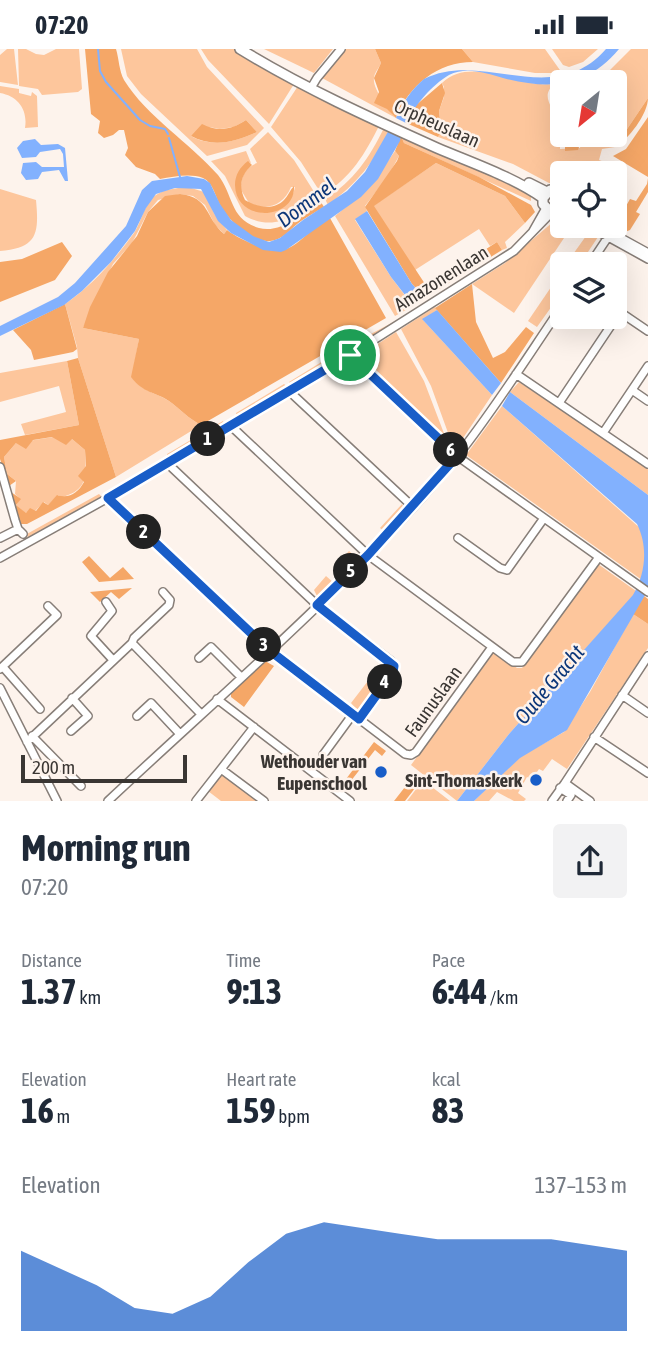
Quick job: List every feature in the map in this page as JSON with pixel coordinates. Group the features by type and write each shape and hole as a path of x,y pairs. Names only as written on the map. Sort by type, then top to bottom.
{"main road":[{"path":"240,49 312,86"},
{"path":"250,49 312,86"},
{"name":"Orpheuslaan","path":"312,86 550,204"},
{"path":"627,236 648,248"},
{"path":"617,238 648,257"}],"street":[{"path":"312,86 341,49"},
{"name":"Amazonenlaan","path":"0,558 108,498 350,355 514,250 533,231 550,204"},
{"path":"610,238 648,257"},
{"path":"627,317 648,331"},
{"path":"108,801 317,605 413,507 457,456 550,324"},
{"path":"559,403 605,329"},
{"path":"350,355 457,456 648,592"},
{"path":"603,433 648,366"},
{"path":"516,374 648,464"},
{"path":"632,390 648,401"},
{"path":"289,391 413,507"},
{"path":"231,426 368,555 513,662 522,663 599,557"},
{"path":"167,463 317,605 394,666 393,672 323,755"},
{"path":"0,467 20,531 0,538"},
{"name":"Faunuslaan","path":"108,498 269,650 405,754 416,752 492,647"},
{"path":"458,538 500,568 507,570 544,518"},
{"path":"30,739 169,605 170,600 163,592"},
{"path":"106,603 112,611 91,636 113,660"},
{"path":"40,709 1,668 57,615 48,606"},
{"path":"132,643 201,714"},
{"path":"199,658 211,646 241,677"},
{"path":"552,801 648,656"},
{"path":"0,688 30,739 57,801"},
{"path":"622,695 648,713"},
{"path":"71,731 88,716 72,698"},
{"path":"217,699 349,801"},
{"path":"136,716 151,703 180,734"},
{"path":"196,801 254,727"},
{"path":"594,737 648,773"},
{"path":"30,739 81,786"},
{"path":"221,769 264,801"},
{"path":"562,785 571,796 567,801"},
{"path":"562,785 590,801"}],"shaded area":[{"path":"7,49 14,49 18,85 0,82 0,55"},
{"path":"18,49 44,55 56,49 79,49 82,89 78,92 42,95 38,89 19,86"},
{"path":"85,49 116,49 122,76 133,93 218,175 237,213 249,224 259,228 275,228 292,222 321,202 324,207 279,239 260,240 243,231 229,218 206,180 187,176 160,179 155,174 136,167 125,155 128,148 124,130 104,138 98,133 100,121 91,114"},
{"path":"121,49 197,49 207,67 264,128 247,145 207,156 141,94 127,76","holes":["246,120 257,132 240,139 215,143 191,136 209,127 234,127"]},
{"path":"201,49 236,49 294,84 269,124 208,60"},
{"path":"264,49 333,49 314,73"},
{"path":"345,49 375,49 381,63 374,82 385,105 396,118 322,78"},
{"path":"375,49 462,49 473,62 448,66 426,78 409,95 396,118 387,109 374,103 379,92 374,78 381,63"},
{"path":"462,49 545,49 560,70 535,73 473,62"},
{"path":"552,49 598,49 583,62 569,67 563,65"},
{"path":"631,49 648,49 648,98 627,129 627,70 610,70"},
{"path":"481,72 526,82 550,84 550,147 615,147 602,149 599,160 602,161 550,161 550,183 513,164 438,137 441,130 439,111 444,97 442,83 454,75"},
{"path":"442,83 445,93 439,111 441,131 438,137 406,123 415,106"},
{"path":"0,86 19,89 19,93 31,96 32,92 37,96 38,127 25,128 23,110 12,97 0,93"},
{"path":"298,86 380,124 356,164 341,181 322,195 301,162 271,127"},
{"path":"648,98 645,111 627,138 627,129"},
{"path":"648,117 648,177 627,164 627,161 613,156 626,149"},
{"path":"246,120 257,132 240,139 216,143 191,136 202,124 224,129"},
{"path":"384,128 389,130 371,162 347,189 328,205 325,199 344,185 360,168"},
{"path":"268,132 294,160 318,198 292,216 275,222 256,221 245,216 225,176 211,161 246,151 251,163 248,162 236,190 241,200 257,211 276,210 291,198 295,187 291,187 279,203 262,207 249,203 241,190 244,173 257,163 250,149"},
{"path":"401,136 483,170 531,194 531,201 404,143"},
{"path":"401,136 404,143 479,177 531,205 535,212 525,223 505,196 436,163 374,206 427,287 497,242 502,250 424,297 412,284 365,207 397,161 399,156 395,151"},
{"path":"565,147 579,147 578,150 565,151"},
{"path":"395,151 399,156 388,176 365,206 367,211 355,220 413,306 395,316 335,216 369,188"},
{"path":"248,161 252,165 245,173 241,185 245,200 260,206 275,206 284,200 294,186 292,197 286,206 266,213 245,206 238,198 235,181 238,171"},
{"path":"436,163 505,196 525,223 505,242 507,248 502,250 497,242 490,246 479,229 415,270 373,206"},
{"path":"648,178 648,192 636,212 640,214 627,231 627,204 630,199 636,201"},
{"path":"188,187 204,192 215,215 227,230 224,234 215,225 205,205 193,196 180,194 158,200 148,212 132,243 113,264 83,328 139,339 132,377 140,386 169,401 201,425 116,477 78,358 65,304 94,280 119,253 134,233 152,198 167,190"},
{"path":"0,189 36,200 37,221 36,230 29,242 0,251"},
{"path":"180,194 197,199 224,234 227,230 245,241 270,250 280,250 296,244 330,218 386,318 201,425 197,423 169,401 140,387 131,377 139,339 83,328 90,307 108,272 137,236 148,212 165,196"},
{"path":"550,225 550,238 564,238 555,252 550,252 550,259 514,313 472,284 505,263"},
{"path":"585,238 597,238 588,252 575,252"},
{"path":"62,242 72,256 55,280 0,302 0,262 22,259"},
{"path":"472,284 476,322 493,358 505,352 526,327 534,333 501,383 435,308"},
{"path":"550,289 550,309 537,327 528,321"},
{"path":"65,304 77,349 34,360 31,350 13,330"},
{"path":"435,307 437,310 423,320 492,395 457,447 451,441 431,386 401,329"},
{"path":"401,318 402,320 351,351 350,345"},
{"path":"396,332 424,381 445,436 358,357"},
{"path":"341,350 344,355 292,386 289,382"},
{"path":"78,358 116,477 27,524 19,524 11,492 21,499 16,505 26,513 30,508 36,511 43,502 48,505 57,495 73,494 84,482 78,476 86,466 85,450 72,439 66,445 52,437 33,440 26,449 16,443 4,457 7,474 16,481 9,486 0,459 0,440 79,425 67,361"},
{"path":"67,361 79,425 25,435 21,424 66,412 59,386 0,402 0,373"},
{"path":"519,382 648,468 648,495 510,392"},
{"path":"284,384 289,388 237,419 236,413"},
{"path":"502,406 641,529 648,547 642,580 466,455"},
{"path":"223,421 225,426 168,460 167,454"},
{"path":"53,437 72,439 85,450 84,480 71,494 62,497 58,495 48,505 44,502 35,511 25,513 16,505 20,499 15,494 16,481 7,474 4,457 16,443"},
{"path":"99,494 103,498 30,538 25,535"},
{"path":"402,504 405,510 385,532 380,528"},
{"path":"349,551 358,559 348,570 339,562"},
{"path":"89,556 110,578 123,567 134,579 99,582 82,562"},
{"path":"598,564 636,591 634,595 509,734 457,801 411,765 494,652 517,668 522,668"},
{"path":"326,576 334,583 317,596 314,590"},
{"path":"132,588 119,599 111,592 100,602 90,592"},
{"path":"644,596 648,599 648,624 633,614"},
{"path":"633,614 648,624 648,648 567,769 552,759 543,771 539,769 532,779 527,777 518,793 526,799 524,801 514,801 497,792 489,801 474,801 520,757 564,732 590,692"},
{"path":"265,661 274,666 244,707 231,697 231,693"},
{"path":"384,663 390,670 358,711 351,703"},
{"path":"374,742 386,751 382,756 375,750 347,786 343,783"},
{"path":"222,772 258,801 221,801 208,791"},
{"path":"412,778 419,783 405,801 394,801"},
{"path":"423,780 450,801 407,801"}],"water":[{"path":"606,49 619,49 596,70 577,70 585,67"},
{"path":"469,70 550,76 550,84 520,82 476,71 456,72 430,90 406,123 396,118 408,97 424,79 446,72"},
{"path":"389,130 401,136 400,141 378,179 361,197 286,250 263,250 231,233 218,221 201,189 175,188 156,194 135,231 111,262 82,291 64,305 0,336 0,326 58,297 75,283 126,226 142,190 152,181 187,176 204,179 210,183 231,220 253,236 269,242 280,238 347,191 365,172"},
{"path":"35,139 41,145 58,144 65,148 68,181 65,181 59,170 42,172 38,179 26,180 21,173 23,163 36,162 42,167 64,167 60,149 40,152 36,157 22,158 17,148 23,141"},
{"path":"367,211 412,284 424,297 412,304 391,277 355,219"},
{"path":"437,310 501,383 492,395 422,319"},
{"path":"510,392 648,495 648,590 567,730 520,758 474,801 457,801 509,734 633,595 643,569 643,541 637,524 502,406"}],"waterway":[{"path":"98,49 100,71 106,82 140,120 150,126 165,129 168,134"},
{"path":"169,138 180,177"}],"place":[{"name":"Wethouder van Eupenschool","path":"381,772"},
{"name":"Sint-Thomaskerk","path":"536,780"}],"route":[{"path":"350,355 457,456 368,555 317,605 394,666 393,672 359,719 269,650 108,498 350,355"}],"water label":[{"name":"Dommel","path":"306,202"},
{"name":"Oude Gracht","path":"549,684"}]}
